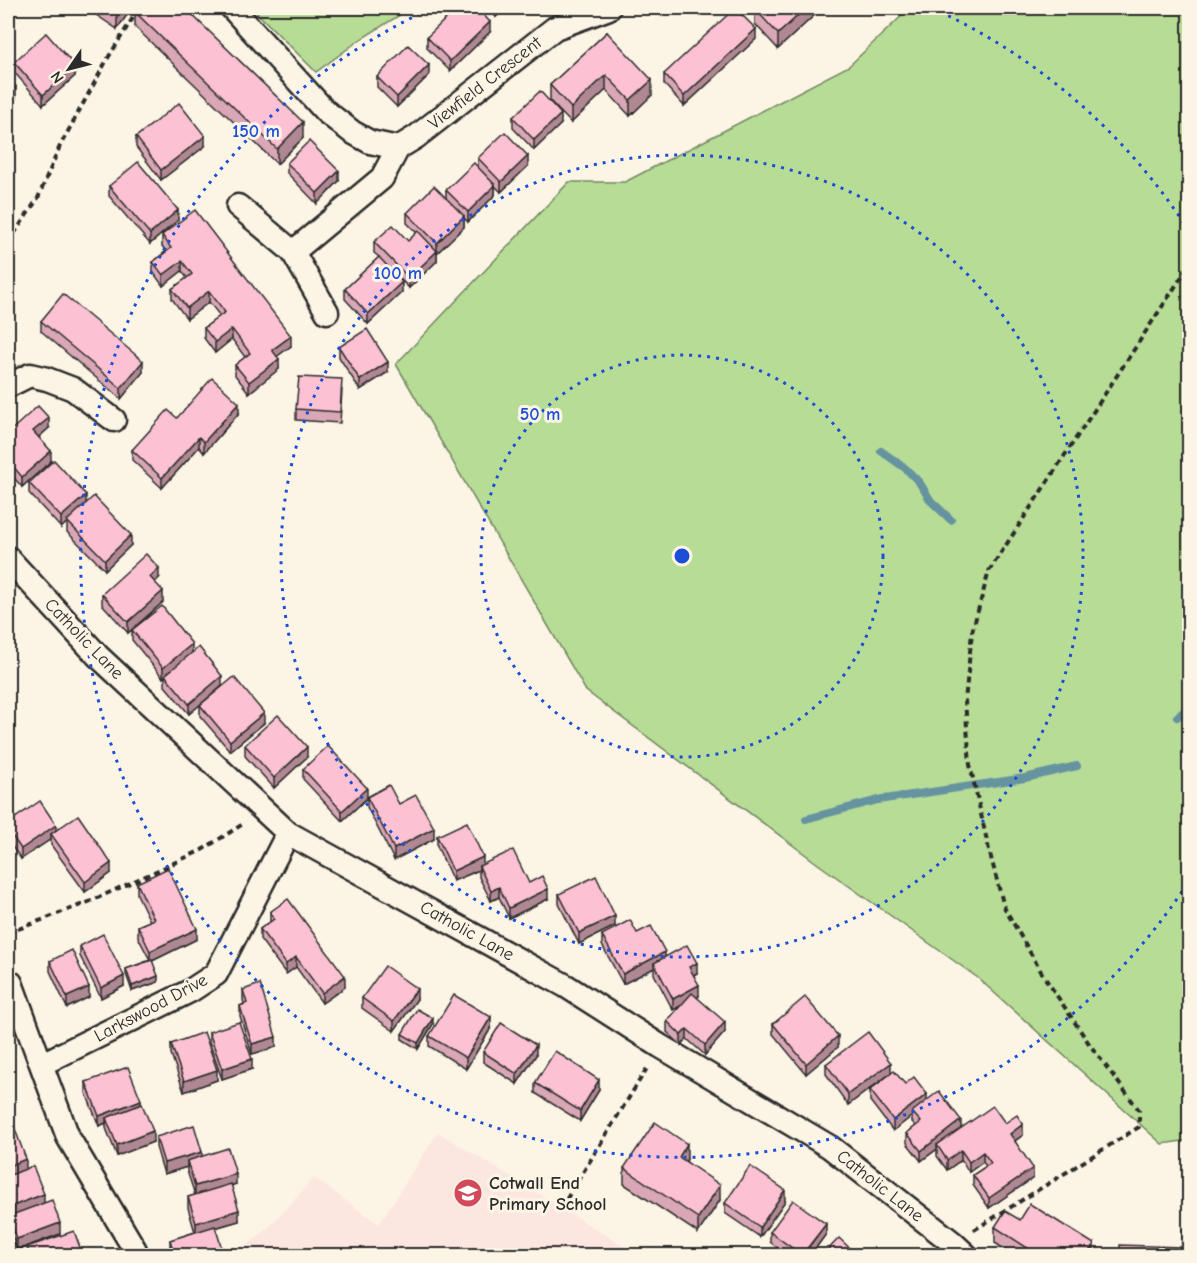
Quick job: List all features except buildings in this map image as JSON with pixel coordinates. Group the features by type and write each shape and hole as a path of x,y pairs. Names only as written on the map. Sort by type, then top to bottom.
{"street":[{"path":"232,8 325,111 352,132 370,142 398,148"},
{"name":"Viewfield Crescent","path":"292,252 382,178 398,148 416,137 555,28 609,8"},
{"path":"237,207 292,252 327,312"},
{"path":"8,386 30,375 47,379 72,389 114,420"},
{"name":"Catholic Lane","path":"8,558 98,656 288,833 566,986 660,1047 831,1147 960,1249"},
{"name":"Larkswood Drive","path":"42,1064 190,991 216,974 288,833"},
{"path":"11,982 68,1137 135,1250"}],"path":[{"path":"8,243 38,198 60,146 108,58 139,8"},
{"path":"960,1249 1139,1127 1140,1110 1090,1045 1043,975 1004,907 970,765 965,701 972,632 989,571 1190,264"},
{"path":"8,933 91,901 202,850 264,810"},
{"path":"561,1208 660,1047"}],"shaded area":[{"name":"Cotwall End Primary School","path":"438,1132 638,1255 236,1255 270,1226 314,1178 379,1224"}],"green space":[{"path":"252,8 411,8 361,39 316,72"},
{"path":"910,8 1189,8 1189,1140 1162,1144 978,978 818,864 586,691 396,364 569,182 625,182 849,66"}],"waterway":[{"path":"881,451 905,468 919,482 931,501 951,520"},
{"path":"1177,717 1190,707"},
{"path":"806,819 878,800 1025,778 1077,766"}],"place":[{"name":"Cotwall End Primary School","path":"468,1193"}]}
